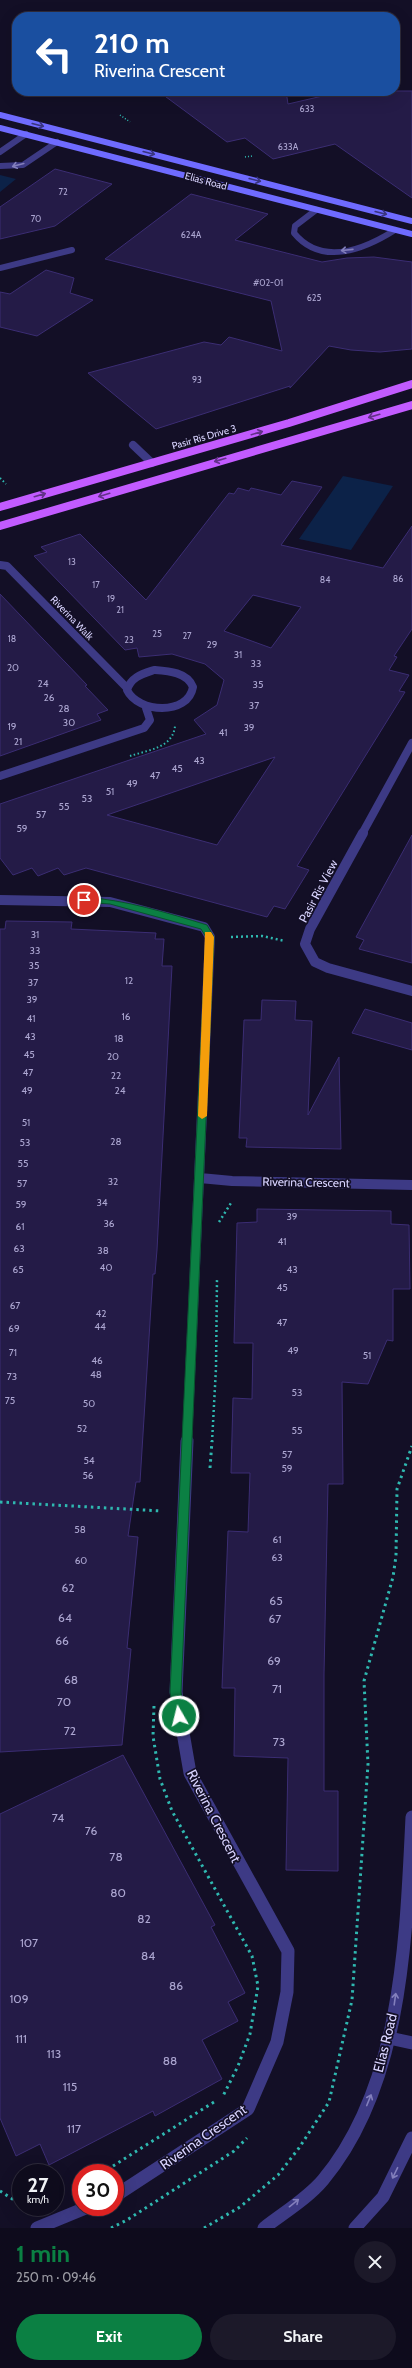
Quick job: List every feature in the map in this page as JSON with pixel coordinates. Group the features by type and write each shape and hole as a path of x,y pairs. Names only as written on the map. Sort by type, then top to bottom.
{"main road":[{"name":"Elias Road","path":"0,115 412,221"},
{"name":"Elias Road","path":"0,128 412,234"},
{"name":"Pasir Ris Drive 3","path":"0,507 152,462 289,424 412,384"},
{"path":"0,526 412,405"}],"street":[{"path":"0,152 26,134"},
{"path":"0,166 23,165 57,142"},
{"path":"316,210 295,226 294,233 304,244 318,249 336,251 361,248 395,230"},
{"path":"0,268 72,250"},
{"path":"133,445 152,462"},
{"name":"Riverina Walk","path":"0,565 7,566 127,688 128,695 132,701 146,708"},
{"path":"0,776 144,728 150,720 146,708 161,709 181,704 189,698 193,690 191,683 177,673 154,670 137,676 131,681 127,688"},
{"name":"Pasir Ris View","path":"412,743 310,929 305,944 309,954 315,962 328,968 412,991"},
{"path":"0,900 110,902 204,927 210,937"},
{"name":"Riverina Crescent","path":"124,2190 248,2109 277,2042 287,1992 288,1951 190,1773 176,1692 210,937"},
{"name":"Riverina Crescent","path":"200,1178 232,1181 412,1185"},
{"name":"Elias Road","path":"264,2228 322,2181 357,2129 374,2088 390,2038 407,1920 412,1817"},
{"path":"390,2038 412,2043"},
{"path":"354,2228 383,2197 412,2138"},
{"path":"37,2228 72,2214"}],"path":[{"path":"120,115 130,122"},
{"path":"0,478 6,485"},
{"path":"210,937 262,936 278,939"},
{"path":"218,1225 228,1206 238,1200"},
{"path":"210,1472 216,1368 218,1272"},
{"path":"204,2228 240,2207 278,2175 299,2148 329,2102 352,2000 368,1764 364,1681 393,1577 396,1556 397,1489 412,1446"},
{"path":"0,1502 185,1512"},
{"path":"160,1503 160,1518"},
{"path":"116,2164 226,2094 250,2034 258,1986 252,1956 172,1811 160,1779 153,1736 154,1699"},
{"path":"111,2228 128,2220 234,2151 251,2134"},
{"path":"0,2191 12,2199"}],"water":[{"path":"0,175 16,179 0,192"},
{"path":"343,476 393,486 351,550 299,539"}],"building":[{"path":"400,91 412,91 412,198 335,144 273,159 245,138 227,142 165,96 287,96 288,104 322,96 400,96"},
{"path":"55,169 112,184 55,226 0,239 0,207"},
{"path":"191,194 268,214 235,240 322,262 347,258 374,257 412,262 412,349 380,352 351,350 329,346 290,388 290,386 156,429 88,373 204,342 221,345 229,337 282,351 271,301 105,259"},
{"path":"46,270 74,278 70,293 93,300 37,336 0,327 0,292 10,294"},
{"path":"292,481 322,487 281,545 383,568 412,526 412,629 394,656 397,657 389,670 409,675 399,691 405,692 297,866 309,870 285,909 274,906 267,917 86,868 64,875 58,868 38,876 32,868 13,875 0,858 0,804 206,734 194,720 217,705 224,680 205,664 172,654 139,657 137,648 125,650 34,556 47,552 41,547 80,534 146,600 229,493 234,494 238,488 249,491 251,488 281,495","holes":["253,595 301,607 271,648 224,631","275,757 217,845 107,815 165,795"]},
{"path":"0,594 87,685 85,686 108,710 97,714 101,720 0,756"},
{"path":"412,835 412,963 359,949 364,940 356,937"},
{"path":"6,921 72,922 71,929 156,933 155,939 164,939 162,966 172,966 157,1250 155,1274 153,1274 140,1482 136,1482 128,1536 138,1537 127,1648 131,1649 122,1745 0,1752 0,929 5,929"},
{"path":"262,1000 296,1001 295,1020 312,1021 308,1115 339,1057 341,1149 246,1147 247,1138 239,1138 244,1020 261,1020"},
{"path":"365,1009 412,1023 412,1050 352,1033"},
{"path":"257,1209 391,1211 391,1224 409,1225 410,1289 393,1289 393,1341 387,1340 368,1384 342,1382 343,1484 328,1484 324,1674 324,1791 338,1791 338,1871 286,1870 288,1758 234,1756 235,1688 222,1688 228,1531 248,1532 250,1473 231,1473 233,1398 252,1399 253,1343 234,1343 237,1223 257,1222"},
{"path":"123,1755 215,1925 211,1927 245,1993 228,2002 238,2021 202,2040 222,2079 155,2116 153,2111 51,2164 49,2164 40,2144 16,2156 0,2118 0,1814"}],"slow traffic":[{"path":"202,1116 210,937 208,934"}],"route":[{"path":"84,900 110,902 189,922 204,927 210,937 176,1692 179,1716"}]}
